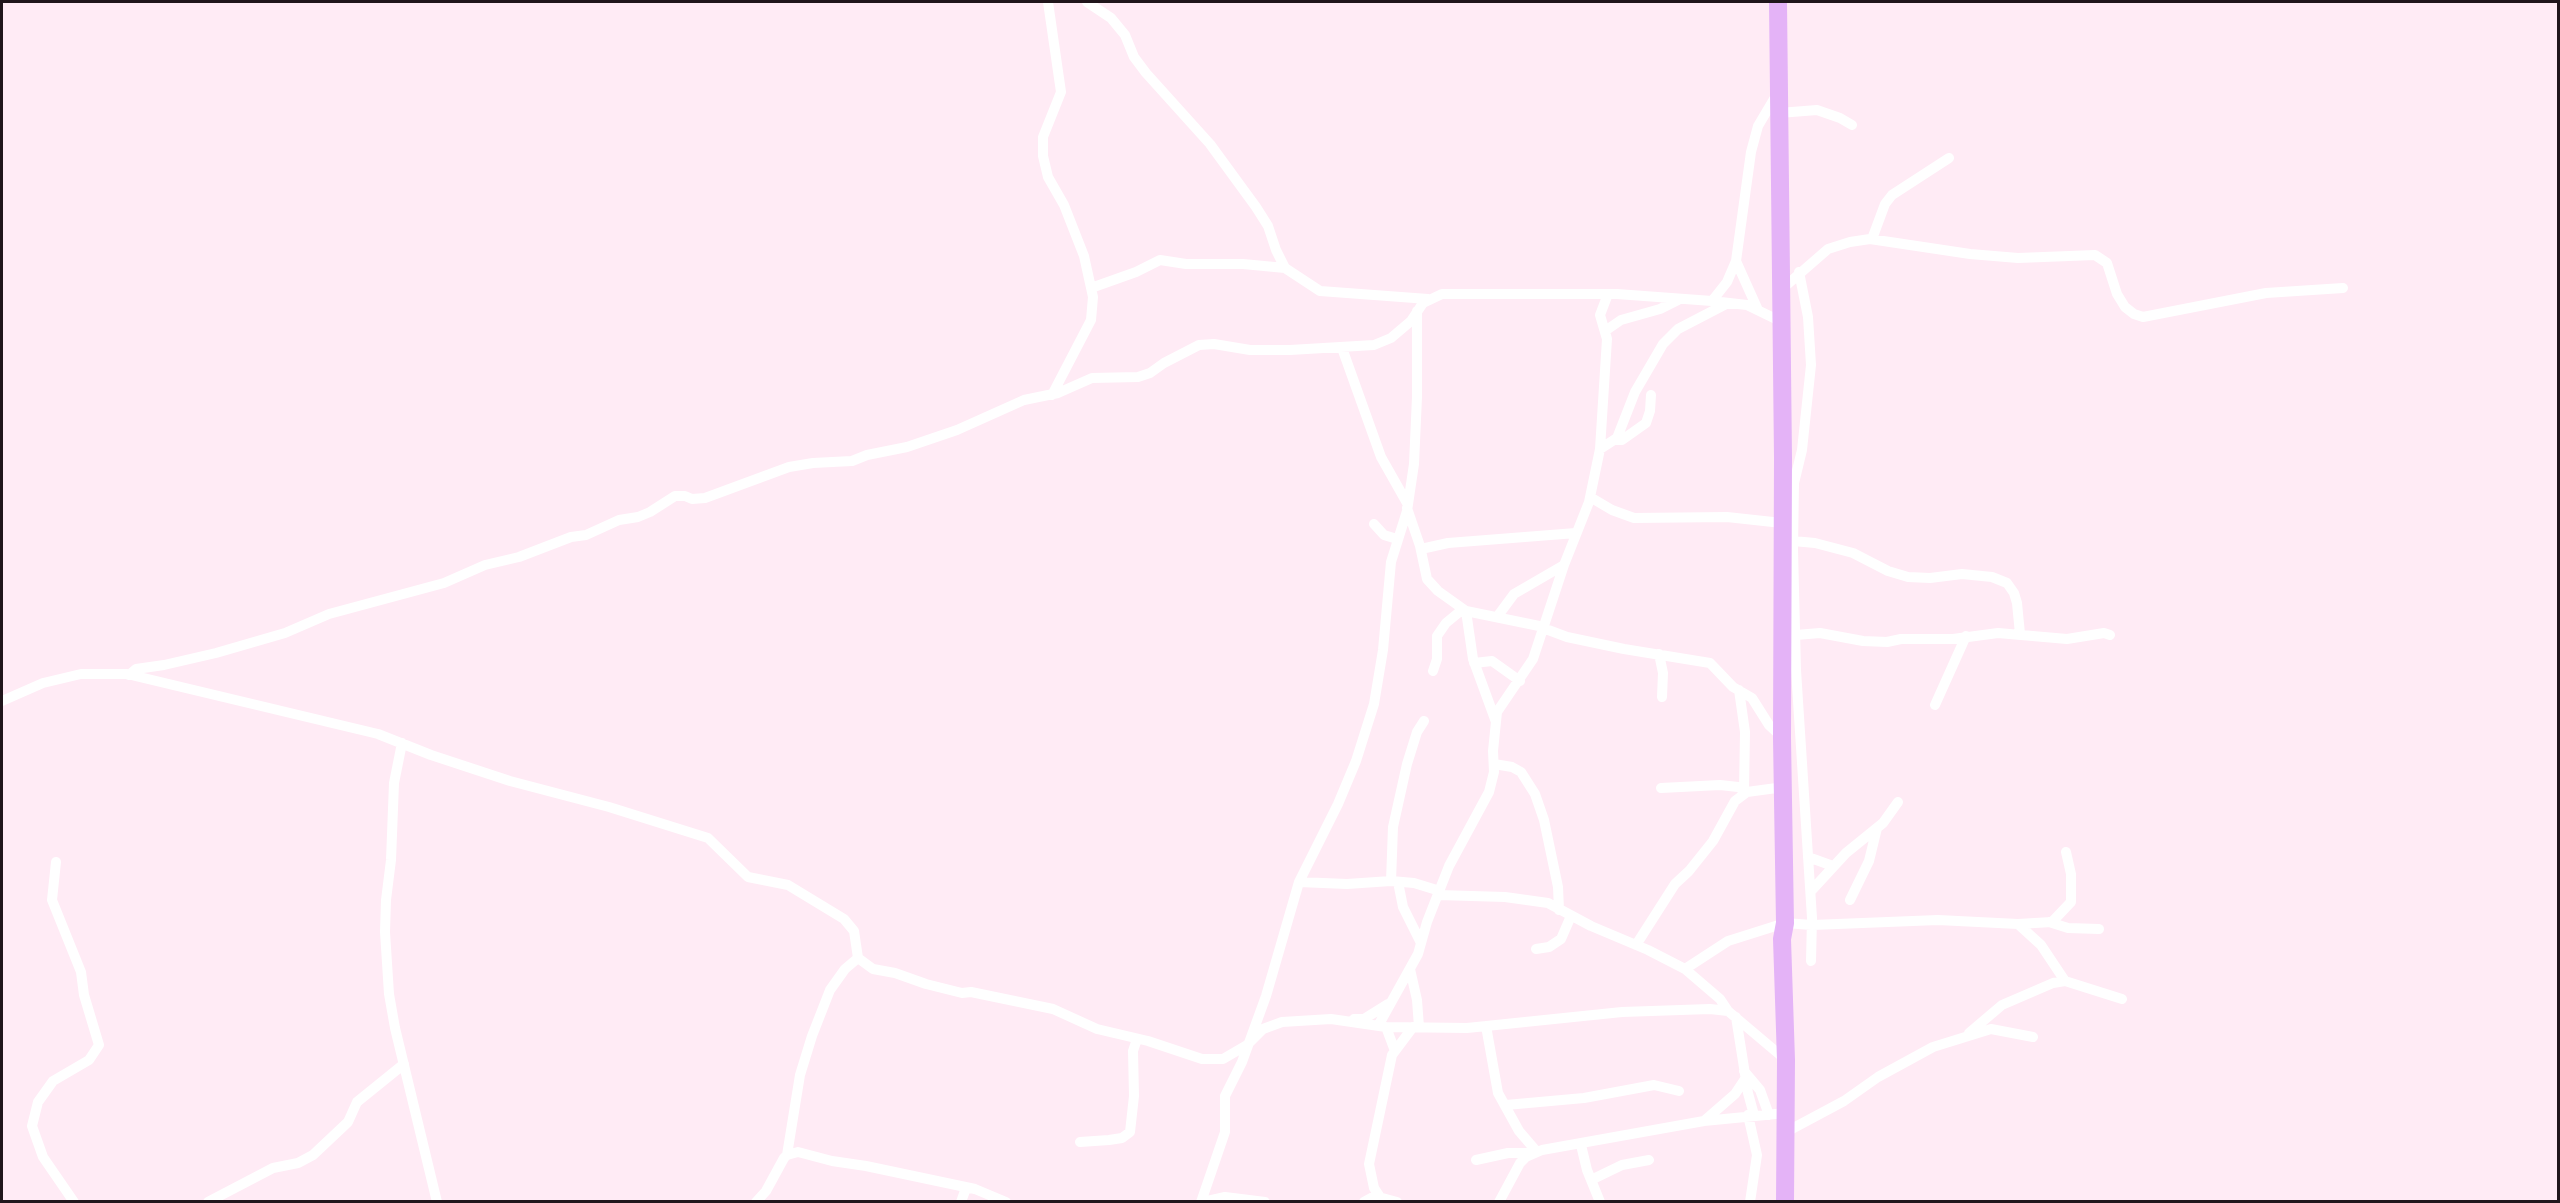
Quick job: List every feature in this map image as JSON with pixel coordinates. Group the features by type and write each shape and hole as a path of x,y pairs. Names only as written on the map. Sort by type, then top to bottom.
{"main road":[{"path":"1778,2 1785,923 1782,939 1786,1060 1777,1114 1786,1132 1785,1202"}],"street":[{"path":"1048,2 1061,92 1043,137 1043,156 1048,177 1064,205 1083,256 1091,288 1091,320 1052,395"},
{"path":"1087,2 1111,18 1125,35 1134,57 1146,73 1209,144 1256,207 1268,226 1285,268"},
{"path":"1712,301 1728,282 1736,261 1751,152 1758,126 1779,91"},
{"path":"1779,113 1817,110 1852,125"},
{"path":"1872,239 1885,204 1892,195 1949,158"},
{"path":"1781,290 1828,249 1850,242 1872,239 1970,254 2019,258 2095,255 2107,262 2117,294 2125,307 2134,314 2143,316 2266,292 2343,288"},
{"path":"1091,288 1136,272 1160,260 1186,264 1243,264 1285,268 1320,291 1330,294 1366,293 1428,299 1442,294 1472,293 1608,294 1747,305 1782,322"},
{"path":"1736,261 1758,310"},
{"path":"1799,272 1808,317 1811,365 1804,439 1794,483 1793,541 1812,925 1811,961"},
{"path":"1395,1051 1382,1026 1421,943 1449,867 1489,792 1494,764 1497,712 1533,659 1564,565 1590,497 1600,449 1607,339 1600,315 1608,294"},
{"path":"129,675 136,669 183,661 285,633 329,614 444,582 485,565 519,557 571,537 586,535 619,520 638,517 675,496 692,499 705,498 789,468 813,462 852,461 867,455 907,447 957,430 1024,400 1052,395 1092,378 1144,375 1199,345 1214,344 1250,350 1374,345 1391,338 1411,321 1428,299"},
{"path":"1605,331 1628,317 1659,309 1679,299"},
{"path":"1615,440 1635,392 1664,344 1685,324 1728,303"},
{"path":"1202,1202 1226,1132 1225,1096 1242,1062 1266,996 1299,882 1338,804 1356,761 1374,704 1381,668 1391,562 1407,506 1416,430 1417,311"},
{"path":"1342,348 1381,457 1407,506 1431,585 1465,610 1544,627 1567,637 1710,663 1739,690 1752,698 1769,725 1782,737"},
{"path":"1600,449 1615,440 1622,440 1646,423 1651,395"},
{"path":"1590,497 1612,510 1634,518 1727,518 1782,523"},
{"path":"1374,524 1384,535 1397,539"},
{"path":"1421,549 1448,543 1576,533"},
{"path":"1793,541 1815,543 1853,553 1888,571 1908,577 1930,578 1962,574 1992,577 2007,583 2017,603 2020,634"},
{"path":"1497,617 1514,594 1564,565"},
{"path":"1465,610 1474,663 1496,723"},
{"path":"1433,671 1437,659 1437,636 1446,623 1465,610"},
{"path":"1796,635 1826,634 1863,641 1887,642 1998,633 2067,639 2110,634"},
{"path":"1935,705 1966,636"},
{"path":"1659,654 1663,673 1662,697"},
{"path":"1474,663 1492,661 1520,681"},
{"path":"2,701 43,683 81,674 129,675 378,734 445,760 510,781 609,807 708,838 748,877 788,885 844,919 854,931 858,958 873,969 895,972 926,984 1053,1009 1096,1029 1211,1061 1223,1059 1247,1045 1263,1029 1282,1022 1364,1019 1392,1001"},
{"path":"1636,945 1675,884 1689,871 1713,841 1735,801 1746,791 1745,732 1739,690"},
{"path":"1421,943 1403,907 1395,881 1393,827 1407,764 1424,721"},
{"path":"402,743 394,783 385,933 389,994 437,1202"},
{"path":"1494,764 1521,772 1535,794 1544,820 1558,887 1559,910"},
{"path":"1661,788 1704,784 1738,787 1746,791 1784,787"},
{"path":"1810,891 1833,866 1891,814 1898,802"},
{"path":"1850,900 1869,861 1877,828"},
{"path":"1685,969 1728,940 1785,923 1812,925 1938,920 2018,924 2049,922 2057,919 2071,902 2071,874 2066,852"},
{"path":"1808,857 1833,866"},
{"path":"56,862 52,900 81,972 84,995 99,1045 89,1060 53,1081 38,1102 32,1126 42,1157 74,1202"},
{"path":"1299,882 1347,884 1395,881 1414,883 1439,893 1548,903 1685,969 1720,999 1732,1014 1786,1060"},
{"path":"1536,949 1550,946 1562,939 1571,916"},
{"path":"2049,922 2068,928 2099,929"},
{"path":"2018,924 2041,945 2065,981"},
{"path":"756,1202 766,1191 787,1155 800,1075 830,990 845,969 858,958"},
{"path":"1380,1197 1374,1188 1369,1164 1395,1051 1416,1027 1417,1000 1410,969"},
{"path":"1966,1035 2002,1005 2053,983 2065,981 2122,999"},
{"path":"1345,1020 1382,1026 1486,1026 1622,1012 1710,1009 1732,1014"},
{"path":"1732,1014 1745,1075 1757,1155 1750,1202"},
{"path":"1486,1026 1498,1093 1519,1131 1534,1152"},
{"path":"1786,1132 1844,1101 1903,1062 1932,1047 1991,1029 2033,1037"},
{"path":"1080,1142 1109,1140 1122,1137 1130,1132 1134,1096 1133,1051 1137,1039"},
{"path":"208,1202 273,1168 298,1163 313,1155 348,1122 357,1102 404,1064"},
{"path":"1745,1075 1760,1090 1777,1114"},
{"path":"1704,1121 1735,1095 1745,1075"},
{"path":"1506,1105 1584,1098 1654,1085 1679,1092"},
{"path":"1476,1160 1508,1153 1534,1152 1581,1145 1704,1121 1777,1114"},
{"path":"1581,1145 1600,1202"},
{"path":"1498,1202 1520,1163 1534,1152"},
{"path":"787,1155 804,1153 832,1161 866,1166 980,1191 1006,1202"},
{"path":"1591,1180 1623,1165 1649,1160"},
{"path":"962,1202 966,1188"},
{"path":"1364,1202 1375,1196 1397,1202"},
{"path":"1202,1202 1225,1197 1265,1202"}]}
